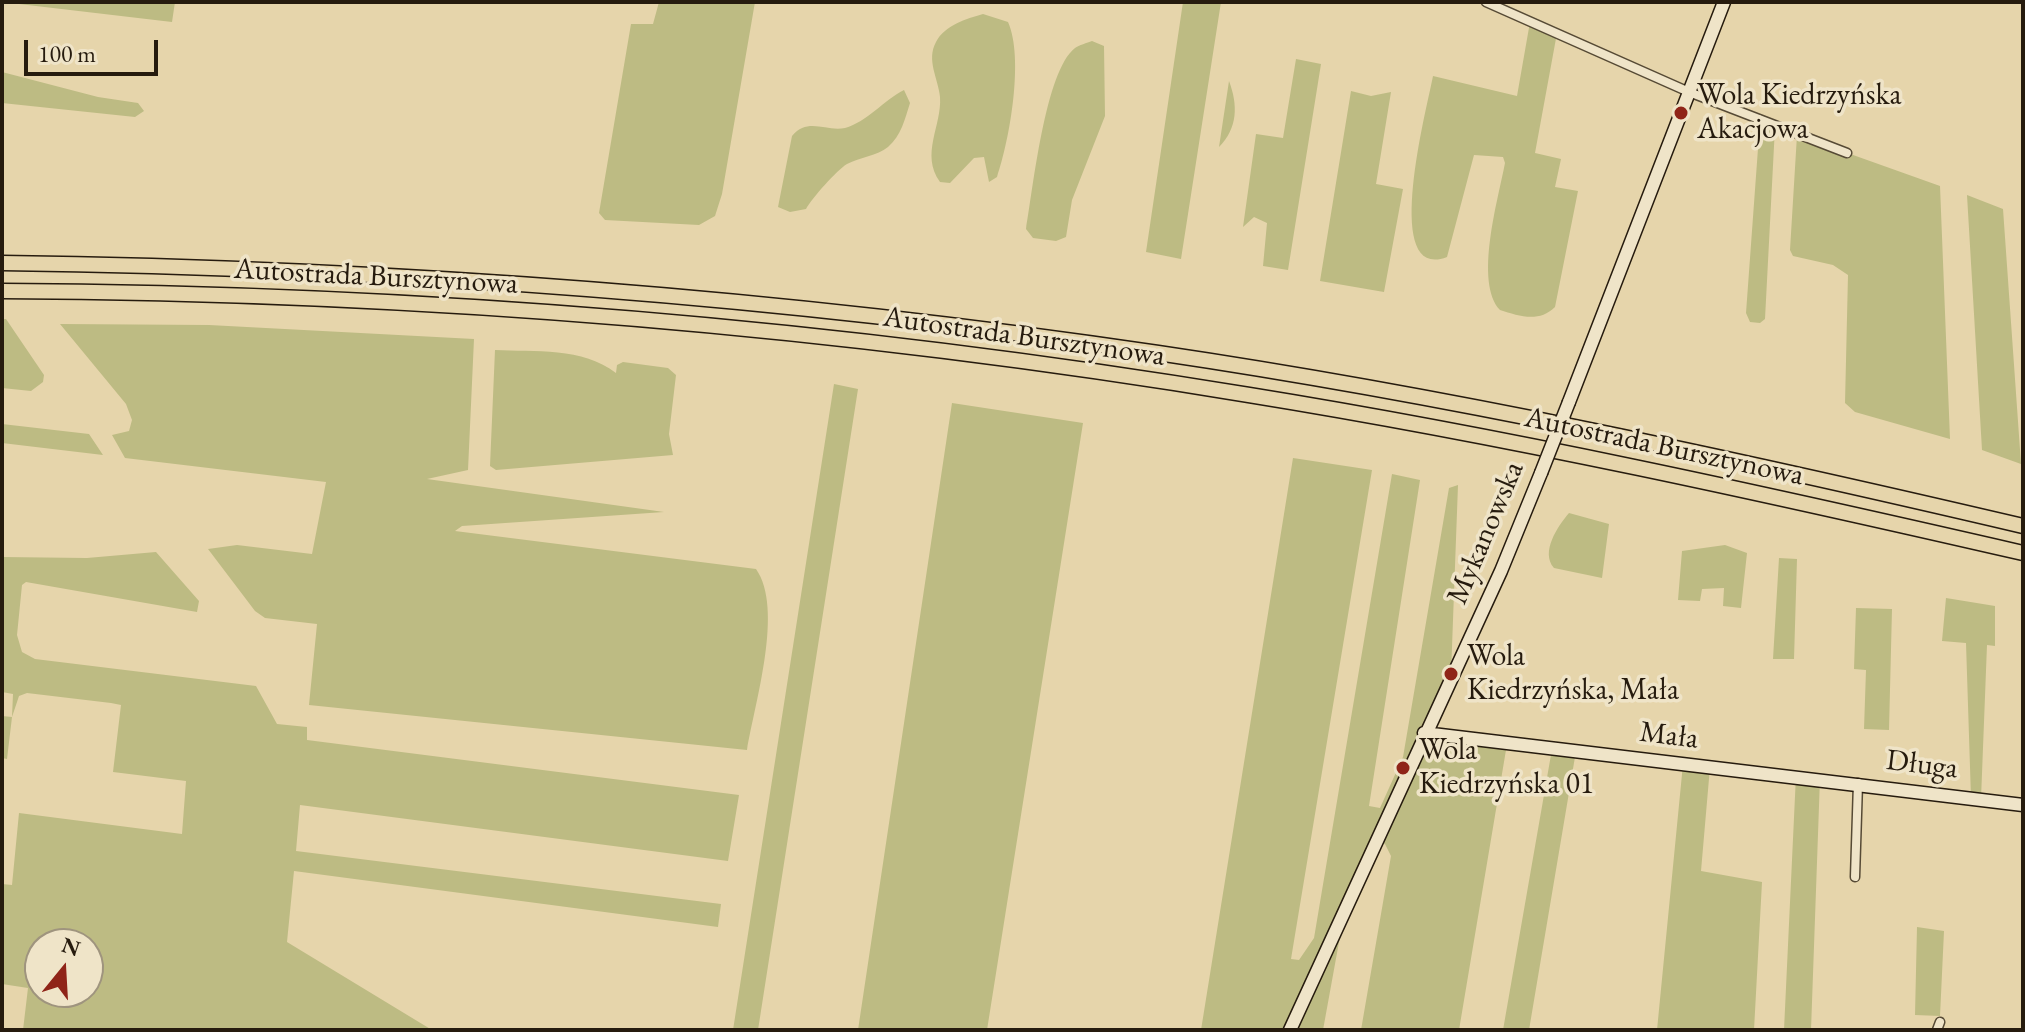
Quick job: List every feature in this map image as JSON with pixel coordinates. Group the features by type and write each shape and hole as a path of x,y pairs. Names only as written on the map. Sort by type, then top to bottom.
{"highway":[{"name":"Autostrada Bursztynowa","path":"2,263 337,271 529,283 686,296 973,327 1272,371 1506,413 2023,526"},
{"name":"Autostrada Bursztynowa","path":"2,291 362,300 583,314 815,336 1032,362 1235,392 1463,432 1667,473 2023,553"}],"main road":[{"name":"Mykanowska","path":"1290,1030 1501,571 1724,2"},
{"name":"Mała","path":"1424,733 1814,777"},
{"name":"Długa","path":"1814,777 2023,805"}],"street":[{"path":"1486,2 1689,92 1847,153"},
{"path":"1855,877 1858,783"}],"shaded area":[{"path":"2,2 175,2 172,22"},
{"path":"659,2 755,2 722,194 715,216 699,225 605,220 599,213 631,24 653,24"},
{"path":"1183,2 1221,2 1181,259 1146,252"},
{"path":"983,14 1008,22 1013,37 1015,77 1002,161 997,177 989,182 984,157 974,158 950,183 940,182 932,161 940,108 932,62 933,49 940,36 950,27"},
{"path":"1530,22 1557,33 1535,153 1561,159 1555,187 1578,191 1555,307 1536,317 1500,310 1492,297 1488,261 1493,218 1505,163 1503,157 1474,155 1447,257 1427,258 1416,244 1412,219 1418,152 1433,76 1517,96"},
{"path":"1092,41 1104,46 1105,116 1072,200 1066,237 1056,241 1033,238 1026,229 1048,105 1065,61 1075,48"},
{"path":"1296,59 1321,64 1288,270 1263,266 1267,223 1254,217 1243,227 1256,134 1283,138"},
{"path":"2,72 98,97 138,103 144,111 135,117 2,103"},
{"path":"1229,81 1234,99 1233,124 1219,147"},
{"path":"904,90 910,103 899,132 888,147 843,167 806,209 790,212 778,207 792,136 798,130 811,126 838,129 853,125"},
{"path":"1351,91 1371,96 1391,92 1376,184 1403,189 1384,292 1320,281"},
{"path":"1760,121 1775,127 1765,319 1760,323 1750,322 1746,313"},
{"path":"1797,135 1940,186 1950,439 1855,412 1845,403 1848,275 1833,265 1793,256 1790,250"},
{"path":"1967,195 2003,209 2021,464 1982,450"},
{"path":"2,319 6,319 44,375 43,382 31,391 2,388"},
{"path":"60,324 209,325 474,339 468,470 427,479 664,512 462,526 455,531 756,569 764,586 768,631 747,750 309,705 317,624 265,618 255,611 208,549 237,545 312,554 326,482 125,458 112,435 129,431 132,420 126,404"},
{"path":"495,350 573,355 589,359 616,373 617,365 623,362 668,368 676,375 669,434 673,455 496,470 490,466"},
{"path":"834,384 858,389 758,1030 733,1030"},
{"path":"952,403 1083,423 987,1030 858,1030"},
{"path":"2,424 89,434 103,455 2,443"},
{"path":"1293,458 1372,470 1291,959 1299,960 1314,938 1392,474 1420,480 1369,806 1380,808 1403,757 1449,488 1458,485 1451,674 1424,733 1507,744 1459,1030 1361,1030 1391,856 1385,844 1376,841 1345,909 1323,1030 1201,1030"},
{"path":"1569,513 1609,524 1602,578 1554,568 1550,562 1552,539"},
{"path":"1725,545 1747,553 1741,608 1723,606 1724,588 1702,589 1700,601 1678,600 1682,551"},
{"path":"156,552 199,601 197,612 26,582 22,585 17,635 22,652 35,659 256,686 277,724 307,727 307,740 739,795 728,861 300,805 296,851 721,904 718,927 294,871 287,942 432,1030 23,1030 26,1008 104,1008 104,928 24,928 24,987 2,984 2,884 12,885 19,813 182,834 186,781 113,772 121,705 27,693 19,696 12,717 13,694 2,692 2,557 87,558"},
{"path":"1779,558 1797,559 1794,659 1773,659"},
{"path":"1946,598 1995,606 1995,646 1987,645 1981,799 1971,798 1966,643 1942,641"},
{"path":"1856,608 1892,609 1889,730 1864,729 1866,670 1854,669"},
{"path":"2,716 12,717 7,759 2,758"},
{"path":"1552,749 1576,751 1529,1030 1503,1030"},
{"path":"1683,764 1710,767 1701,871 1762,882 1754,1030 1657,1030"},
{"path":"1796,775 1820,778 1811,1030 1784,1030"},
{"path":"1917,927 1944,931 1940,1016 1915,1015"}],"place":[{"name":"Wola Kiedrzyńska Akacjowa","path":"1681,113"},
{"name":"Wola Kiedrzyńska, Mała","path":"1451,674"},
{"name":"Wola Kiedrzyńska 01","path":"1403,768"}]}
